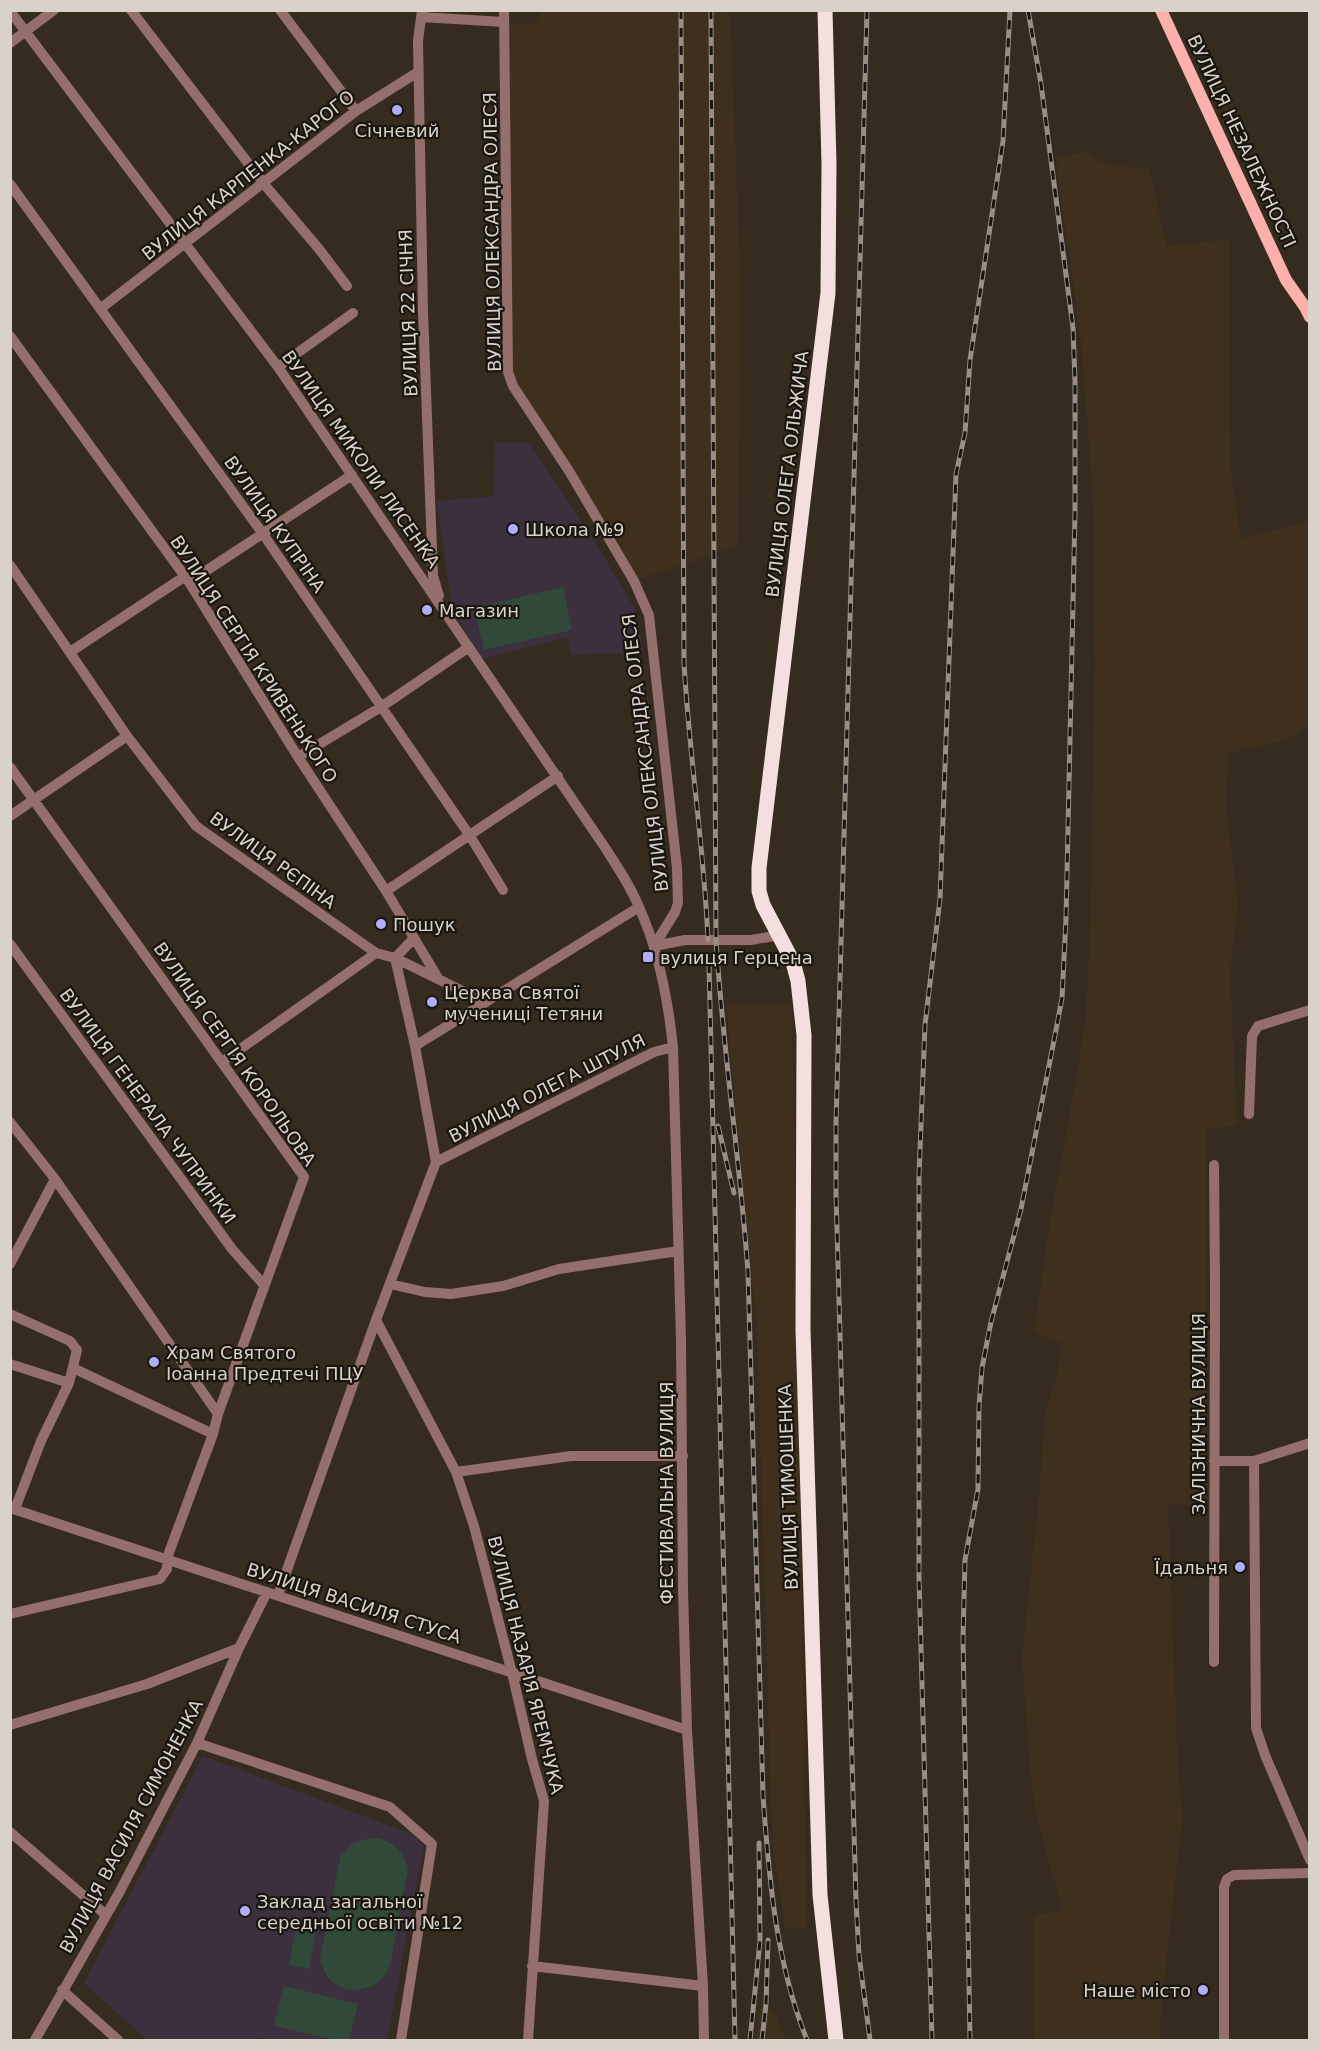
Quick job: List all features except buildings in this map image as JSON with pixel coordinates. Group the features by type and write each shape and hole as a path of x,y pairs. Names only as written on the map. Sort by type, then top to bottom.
{"highway":[{"name":"ВУЛИЦЯ ОЛЕГА ОЛЬЖИЧА","path":"780,935 763,905 759,891 759,868 828,293 829,164 825,10"},
{"name":"ВУЛИЦЯ ТИМОШЕНКА","path":"780,935 793,962 798,981 804,1035 803,1329 820,1895 836,2040"}],"main road":[{"name":"ВУЛИЦЯ НЕЗАЛЕЖНОСТІ","path":"1161,10 1286,280 1310,317"}],"street":[{"path":"10,43 54,10"},
{"path":"131,10 264,184 347,286"},
{"path":"280,10 356,111"},
{"name":"ВУЛИЦЯ МИКОЛИ ЛИСЕНКА","path":"10,11 278,367 615,863 639,907 654,946"},
{"path":"421,14 504,16"},
{"name":"ВУЛИЦЯ 22 СІЧНЯ","path":"421,14 418,72 433,576 446,612"},
{"name":"ВУЛИЦЯ ОЛЕКСАНДРА ОЛЕСЯ","path":"504,16 508,372 513,386 569,471 634,581 649,615 678,903 654,946"},
{"name":"ВУЛИЦЯ КАРПЕНКА-КАРОГО","path":"100,309 356,111 418,72"},
{"name":"ВУЛИЦЯ КУПРІНА","path":"10,184 263,534 470,836 503,890"},
{"path":"278,367 353,313"},
{"name":"ВУЛИЦЯ СЕРГІЯ КРИВЕНЬКОГО","path":"10,336 187,579 298,758 386,891 438,978"},
{"path":"70,652 263,534 352,475"},
{"name":"ВУЛИЦЯ РЄПІНА","path":"10,565 127,736 196,826 375,953 394,958 485,1002"},
{"path":"298,758 381,707 469,647"},
{"path":"10,816 127,736"},
{"name":"ВУЛИЦЯ СЕРГІЯ КОРОЛЬОВА","path":"10,767 304,1177 167,1558 167,1569 160,1579 10,1614"},
{"path":"386,891 558,776"},
{"path":"415,1046 639,907"},
{"path":"654,946 685,940 752,940 780,935"},
{"path":"414,938 394,958 415,1046 436,1162"},
{"name":"ВУЛИЦЯ ГЕНЕРАЛА ЧУПРИНКИ","path":"10,944 225,1240 264,1285"},
{"name":"ФЕСТИВАЛЬНА ВУЛИЦЯ","path":"654,946 670,1016 673,1047 681,1340 683,1590 687,1731 703,1986 704,2040"},
{"path":"222,1062 375,953"},
{"path":"1249,1114 1252,1036 1258,1026 1310,1010"},
{"name":"ВУЛИЦЯ ОЛЕГА ШТУЛЯ","path":"436,1162 654,1052 673,1047"},
{"path":"10,1122 55,1179 218,1414"},
{"name":"ВУЛИЦЯ ВАСИЛЯ СИМОНЕНКА","path":"34,2040 106,1915 197,1743 239,1648 272,1594 436,1162"},
{"name":"ЗАЛІЗНИЧНА ВУЛИЦЯ","path":"1214,1165 1214,1662"},
{"path":"10,1264 55,1179"},
{"path":"390,1284 425,1292 451,1294 503,1286 559,1269 678,1251"},
{"path":"10,1314 70,1341 77,1350 69,1383 41,1441 13,1508"},
{"name":"ВУЛИЦЯ НАЗАРІЯ ЯРЕМЧУКА","path":"376,1320 456,1472 474,1526 544,1801 528,2040"},
{"path":"10,1364 69,1383"},
{"path":"73,1368 213,1434"},
{"path":"1214,1461 1254,1461 1310,1443"},
{"path":"456,1472 571,1456 683,1456"},
{"path":"1254,1461 1256,1728 1265,1755 1310,1860"},
{"name":"ВУЛИЦЯ ВАСИЛЯ СТУСА","path":"13,1508 687,1731"},
{"path":"10,1725 147,1684 239,1648"},
{"path":"197,1743 390,1807 432,1844 400,2040"},
{"path":"10,1832 106,1915"},
{"path":"1224,2040 1224,1887 1227,1879 1234,1875 1310,1873"},
{"path":"532,1966 703,1986"},
{"path":"63,1990 118,2040"}],"shaded area":[{"path":"542,11 730,11 741,296 738,546 634,581 513,386 504,22 535,25"},
{"path":"1084,152 1108,166 1149,168 1167,246 1229,239 1230,465 1241,539 1310,521 1309,725 1285,740 1228,753 1226,810 1238,902 1230,975 1237,1125 1206,1129 1206,1507 1168,1504 1178,1770 1183,1813 1162,2000 1160,2040 1033,2040 1034,1916 1062,1910 1036,1813 1030,1771 1022,1658 1040,1486 1045,1413 1058,1371 1061,1343 1034,1332 1050,1220 1079,1064 1086,1012 1090,941 1095,668 1094,521 1081,341 1056,158"},
{"name":"Школа №9","path":"495,443 530,443 635,609 643,652 571,655 569,637 482,659 452,610 437,501 494,496"},
{"path":"726,1003 792,1003 807,1929 785,1927 772,1840 757,1329"},
{"name":"Заклад загальної середньої освіти №12","path":"203,1756 412,1834 424,1846 387,2040 349,2040 358,2004 275,2026 335,2040 262,2038 261,2040 147,2040 84,1983","holes":["370,1838 387,1841 401,1852 407,1878 388,1970 370,1987 358,1990 341,1987 323,1971 320,1958 340,1857"]},
{"path":"760,2007 773,2009 787,2040 756,2040"}],"green space":[{"path":"563,587 572,630 484,650 474,608"},
{"path":"370,1838 384,1840 395,1846 404,1857 408,1870 388,1970 374,1985 354,1990 336,1985 324,1971 320,1958 340,1857 353,1843"},
{"path":"296,1927 316,1931 309,1969 289,1965"},
{"path":"284,1986 358,2004 349,2040 335,2040 274,2026"}],"railway":[{"path":"681,10 684,662 708,940"},
{"path":"711,10 716,940 748,1272 765,1827 771,1889 781,1951 796,2011 807,2040"},
{"path":"867,10 836,1123 836,1194 856,1901 859,1955 870,2040"},
{"path":"932,2040 919,1577 919,1175 925,1025 940,899 956,474 965,433 970,360 1003,141 1010,10"},
{"path":"970,2040 963,1638 965,1560 978,1489 982,1368 991,1322 1021,1209 1062,998 1066,919 1075,512 1073,328 1041,84 1028,10"},
{"path":"709,964 735,2040"},
{"path":"718,1126 734,1193"},
{"path":"750,2040 760,1941 759,1843"},
{"path":"762,2040 766,2004 768,1940"}],"place":[{"name":"Січневий","path":"397,110"},
{"name":"Школа №9","path":"513,529"},
{"name":"Магазин","path":"427,610"},
{"name":"Пошук","path":"381,924"},
{"name":"вулиця Герцена","path":"648,957"},
{"name":"Церква Святої мучениці Тетяни","path":"432,1002"},
{"name":"Храм Святого Іоанна Предтечі ПЦУ","path":"154,1362"},
{"name":"Їдальня","path":"1240,1567"},
{"name":"Заклад загальної середньої освіти №12","path":"245,1911"},
{"name":"Наше місто","path":"1203,1990"}]}
